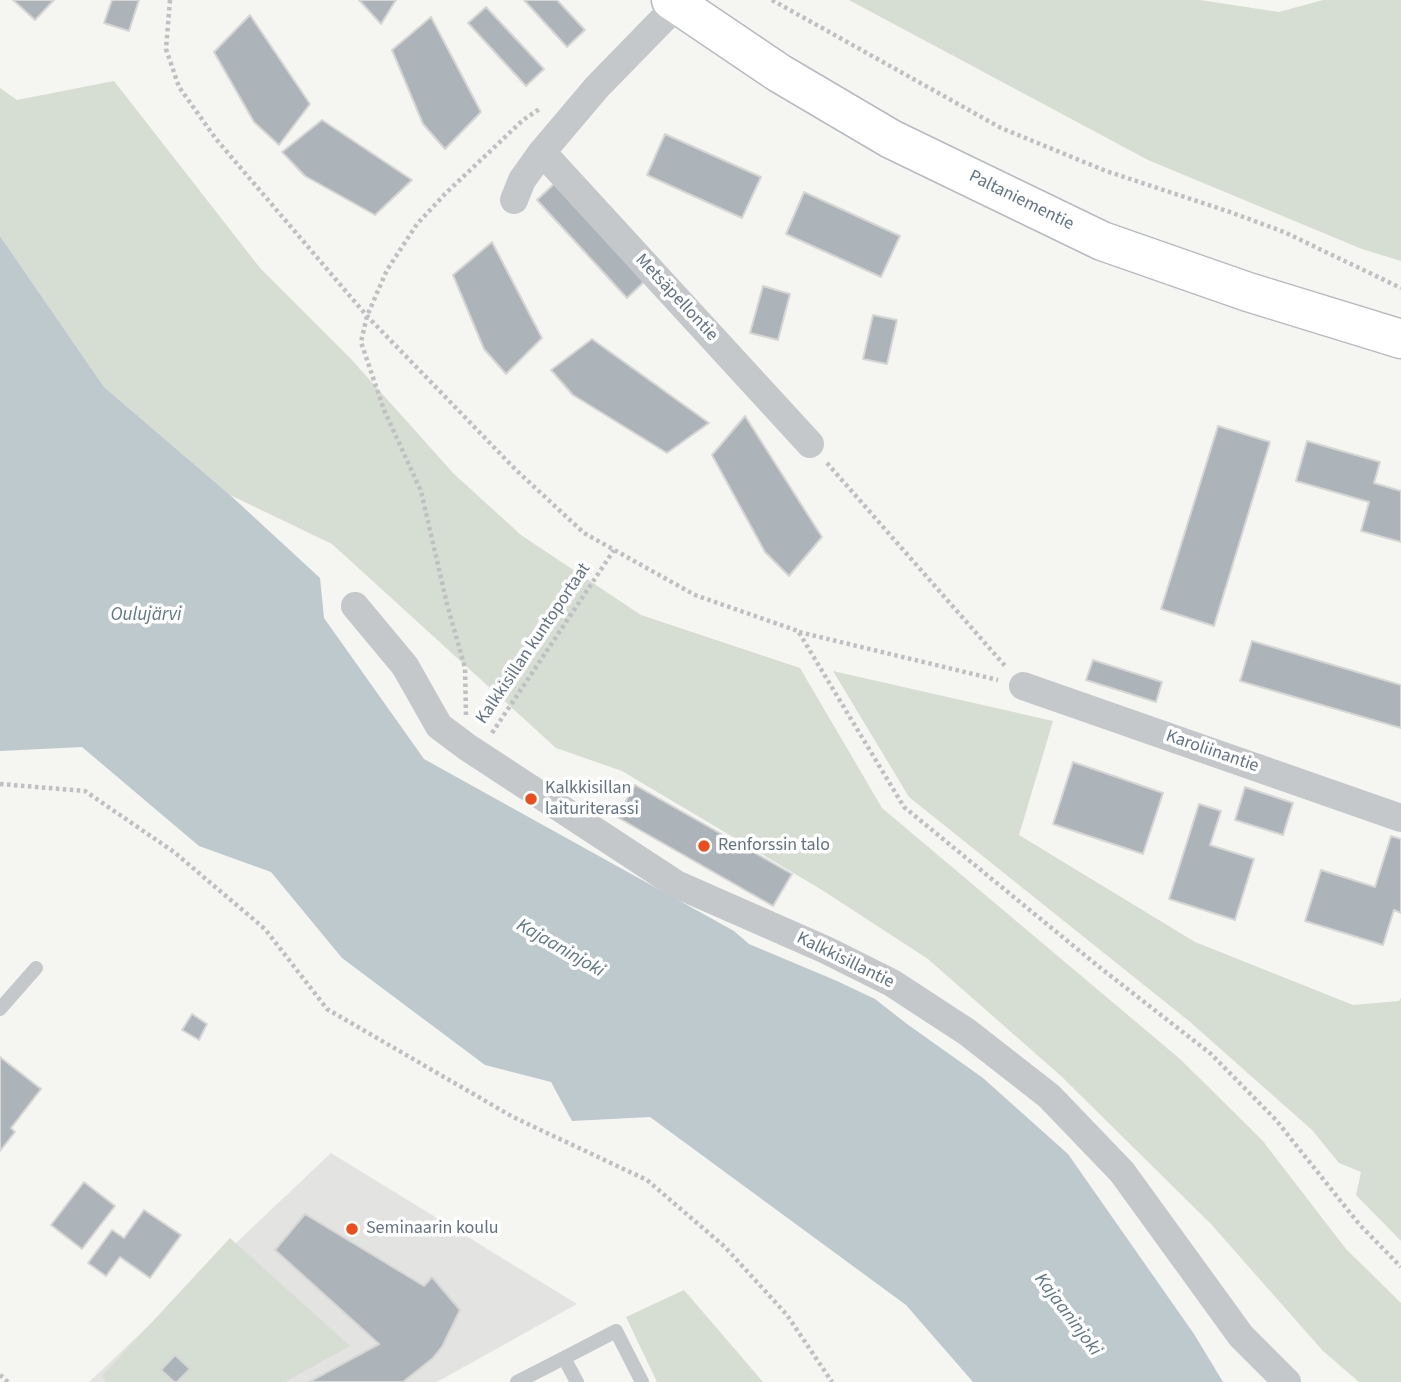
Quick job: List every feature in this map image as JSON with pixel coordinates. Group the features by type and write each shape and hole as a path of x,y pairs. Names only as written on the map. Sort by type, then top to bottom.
{"street":[{"path":"514,201 522,180 542,152 674,2"},
{"name":"Paltaniementie","path":"674,2 779,72 891,139 1102,241 1248,292 1401,339"},
{"name":"Metsäpellontie","path":"542,152 810,444"},
{"name":"Kalkkisillantie","path":"355,606 405,666 439,726 472,750 676,884 826,950 892,983 978,1040 1049,1096 1122,1172 1241,1336 1287,1382"},
{"name":"Karoliinantie","path":"1023,686 1401,818"}],"lane":[{"path":"0,1009 36,968"},
{"path":"517,1382 616,1331 642,1382"},
{"path":"564,1358 577,1382"}],"path":[{"path":"170,0 166,49 179,87 216,139 367,316 516,470 584,533 695,595 798,631 1023,686"},
{"path":"772,0 1002,128 1106,171 1284,232 1401,288"},
{"path":"472,750 465,667 447,604 421,491 384,410 361,342 367,316 387,270 417,225 445,194 523,120 550,103"},
{"path":"810,444 1023,686"},
{"name":"Kalkkisillan kuntoportaat","path":"472,750 614,550"},
{"path":"798,631 905,807 1210,1054 1276,1120 1359,1224 1401,1267"},
{"path":"0,784 85,791 174,852 265,929 327,1009 513,1117 647,1180 725,1247 769,1295 787,1315 832,1382"},
{"path":"0,1375 8,1382"}],"shaded area":[{"path":"849,0 1200,0 1279,12 1323,0 1401,0 1401,261 1362,249 1148,160"},
{"path":"114,81 260,268 351,359 454,474 521,535 641,615 800,668 882,808 1180,1059 1262,1140 1346,1249 1401,1303 1401,1382 1359,1382 1323,1351 1211,1224 1061,1076 928,959 822,890 622,771 556,748 332,544 230,495 104,387 0,236 0,88 17,100"},
{"path":"833,671 1053,721 1019,835 1195,942 1353,1005 1399,1001 1401,998 1401,1241 1356,1195 1361,1172 1339,1163 1312,1130 1189,1021 909,797"},
{"name":"Seminaarin koulu","path":"331,1153 577,1304 437,1382 89,1382"},
{"path":"230,1238 350,1346 285,1382 106,1382 102,1376"},
{"path":"684,1290 763,1382 657,1382 626,1317"}],"water":[{"name":"Oulujärvi","path":"0,236 104,387 230,495 320,578 324,618 424,759 734,931 749,944 875,999 983,1078 1068,1154 1194,1334 1223,1382 973,1382 906,1305 650,1117 572,1121 551,1082 485,1065 342,958 271,872 199,846 82,747 0,751"}],"building":[{"path":"13,0 54,0 35,20"},
{"path":"112,0 139,0 129,31 104,23"},
{"path":"359,0 396,0 381,24"},
{"path":"524,0 557,0 585,30 567,47"},
{"path":"486,7 544,69 526,86 468,23"},
{"path":"250,15 310,104 279,145 254,122 214,52"},
{"path":"431,17 481,112 445,149 423,124 392,50"},
{"path":"322,120 412,180 375,215 305,176 282,152"},
{"path":"665,134 761,177 742,218 647,175"},
{"path":"555,183 645,281 627,298 537,200"},
{"path":"804,192 900,236 881,277 786,234"},
{"path":"492,242 542,338 506,374 484,349 453,275"},
{"path":"763,286 790,294 778,340 750,333"},
{"path":"873,315 897,320 887,364 863,359"},
{"path":"592,339 709,423 667,453 573,395 551,370"},
{"path":"745,416 822,537 789,576 765,552 712,455"},
{"path":"1218,426 1270,442 1214,626 1161,609"},
{"path":"1307,441 1380,462 1374,483 1401,491 1401,542 1361,531 1369,502 1296,481"},
{"path":"1252,641 1401,685 1401,728 1240,681"},
{"path":"1093,660 1162,682 1156,702 1086,680"},
{"path":"1073,762 1163,793 1143,854 1053,824"},
{"name":"Renforssin talo","path":"635,785 792,874 773,906 617,817"},
{"path":"1245,787 1293,803 1283,835 1235,820"},
{"path":"1199,804 1221,811 1210,845 1254,859 1235,920 1169,899"},
{"path":"1391,836 1401,839 1401,913 1394,910 1383,945 1305,921 1321,870 1375,887"},
{"path":"192,1014 207,1024 199,1040 182,1030"},
{"path":"0,1057 41,1089 11,1128 15,1132 0,1151"},
{"path":"84,1182 115,1206 82,1249 51,1225"},
{"path":"144,1210 181,1235 150,1278 120,1257 106,1276 88,1263 112,1230 124,1238"},
{"path":"305,1214 424,1286 432,1277 460,1310 442,1347 433,1358 403,1382 309,1382 379,1344 275,1250"},
{"path":"175,1355 190,1369 177,1382 161,1370"}],"place":[{"name":"Kalkkisillan laituriterassi","path":"531,799"},
{"name":"Renforssin talo","path":"704,846"},
{"name":"Seminaarin koulu","path":"352,1229"}],"water label":[{"name":"Kajaaninjoki","path":"560,949"},
{"name":"Kajaaninjoki","path":"1067,1315"}]}
